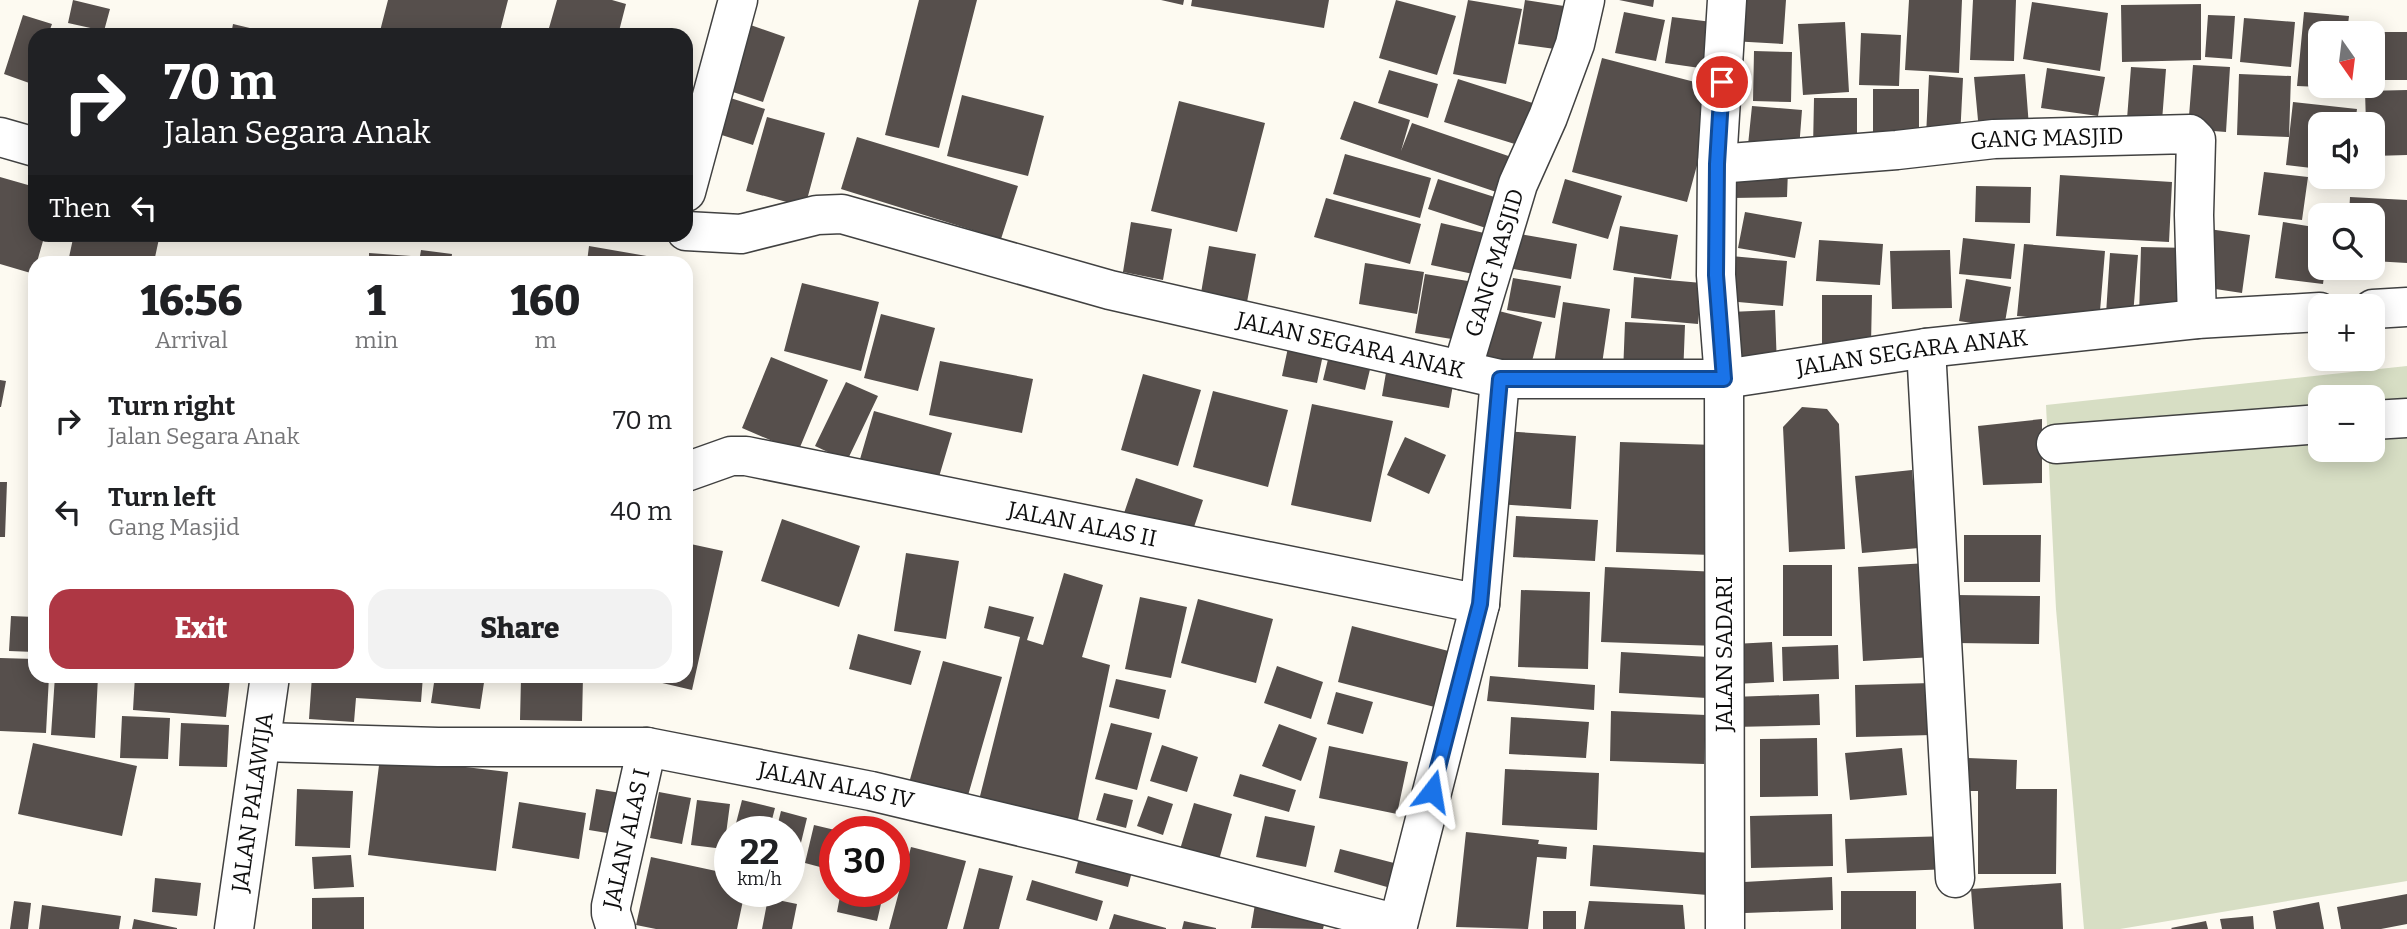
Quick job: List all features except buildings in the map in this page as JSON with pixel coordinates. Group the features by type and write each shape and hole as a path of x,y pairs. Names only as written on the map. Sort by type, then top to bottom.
{"street":[{"path":"693,166 738,0"},
{"name":"GANG MASJID","path":"1462,370 1518,184 1548,117 1575,44 1585,0"},
{"path":"1724,379 1716,275 1717,164 1727,0"},
{"name":"GANG MASJID","path":"1717,164 1897,150 1994,139 2190,134 2196,140 2194,215 2197,319"},
{"path":"0,137 28,145"},
{"name":"JALAN SEGARA ANAK","path":"693,231 741,234 817,215 842,214 1110,290 1500,379 1724,379 1926,348 2197,319 2308,313"},
{"path":"2385,308 2407,307"},
{"path":"1926,348 1955,878"},
{"path":"1397,927 1480,604 1500,379"},
{"name":"JALAN SADARI","path":"1724,379 1725,929"},
{"path":"2385,419 2407,418"},
{"path":"2056,443 2308,425"},
{"name":"JALAN ALAS II","path":"693,470 731,456 746,456 1480,604"},
{"name":"JALAN PALAWIJA","path":"234,929 270,683"},
{"name":"JALAN ALAS IV","path":"262,742 438,747 647,747 871,790 1068,838 1397,927"},
{"name":"JALAN ALAS I","path":"616,929 611,906 647,747"}],"green space":[{"path":"2407,366 2407,881 2120,929 2084,929 2056,609 2046,405 2361,371 2385,371 2385,368"}],"route":[{"path":"1432,791 1480,604 1500,379 1724,379 1716,275 1717,164 1722,82"}]}
